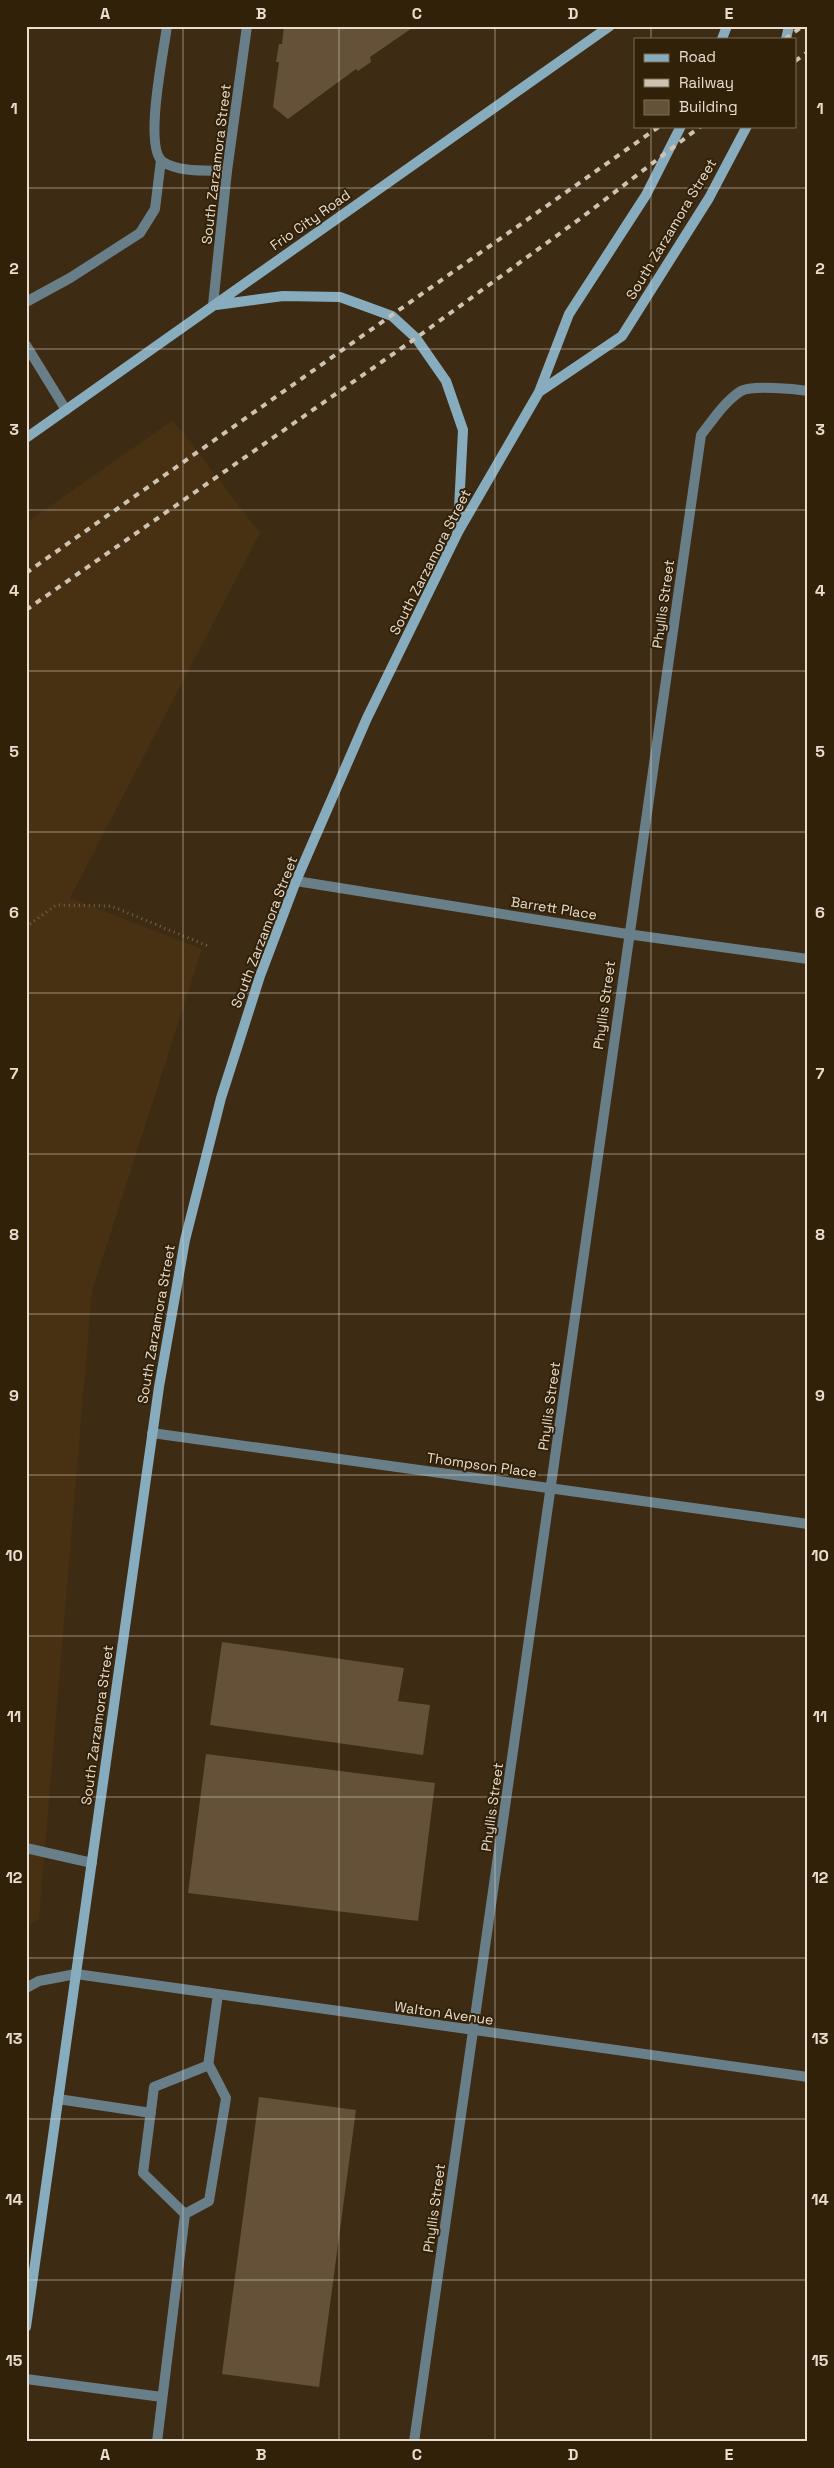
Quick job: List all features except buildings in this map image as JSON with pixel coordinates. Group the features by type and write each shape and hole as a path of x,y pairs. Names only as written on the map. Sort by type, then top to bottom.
{"main road":[{"name":"Frio City Road","path":"26,438 610,26"},
{"path":"722,38 727,26"},
{"name":"South Zarzamora Street","path":"26,2327 152,1433 185,1240 221,1098 260,976 296,881 368,718 458,532 539,392 569,314 646,195 680,128"},
{"name":"South Zarzamora Street","path":"539,392 622,336 709,198 746,128"},
{"path":"213,305 283,296 340,297 392,316 416,338 446,381 463,430 458,532"}],"street":[{"path":"167,26 154,121 156,153 161,160 175,168 227,171"},
{"name":"South Zarzamora Street","path":"213,305 227,171 247,26"},
{"path":"26,302 140,233 155,209 161,160"},
{"path":"26,345 66,410"},
{"name":"Phyllis Street","path":"414,2442 551,1489 627,934 702,435 727,402 743,390 786,388 808,391"},
{"name":"Barrett Place","path":"296,881 627,934 808,959"},
{"name":"Thompson Place","path":"152,1433 808,1524"},
{"path":"26,1848 92,1863"},
{"name":"Walton Avenue","path":"26,1988 39,1981 76,1974 808,2078"},
{"path":"208,2066 218,1994"},
{"path":"185,2214 143,2173 154,2087 208,2066"},
{"path":"185,2214 209,2201 226,2098 208,2066"},
{"path":"58,2099 151,2113"},
{"path":"157,2442 185,2214"},
{"path":"26,2379 162,2397"}],"path":[{"path":"26,927 56,905 111,906 208,946"}],"shaded area":[{"path":"173,420 260,533 70,898 202,949 92,1291 39,1919 26,1928 26,523"}],"railway":[{"path":"786,38 803,26"},
{"path":"796,60 808,52"},
{"path":"26,573 657,128"},
{"path":"26,610 416,338 581,218 698,128"}]}
